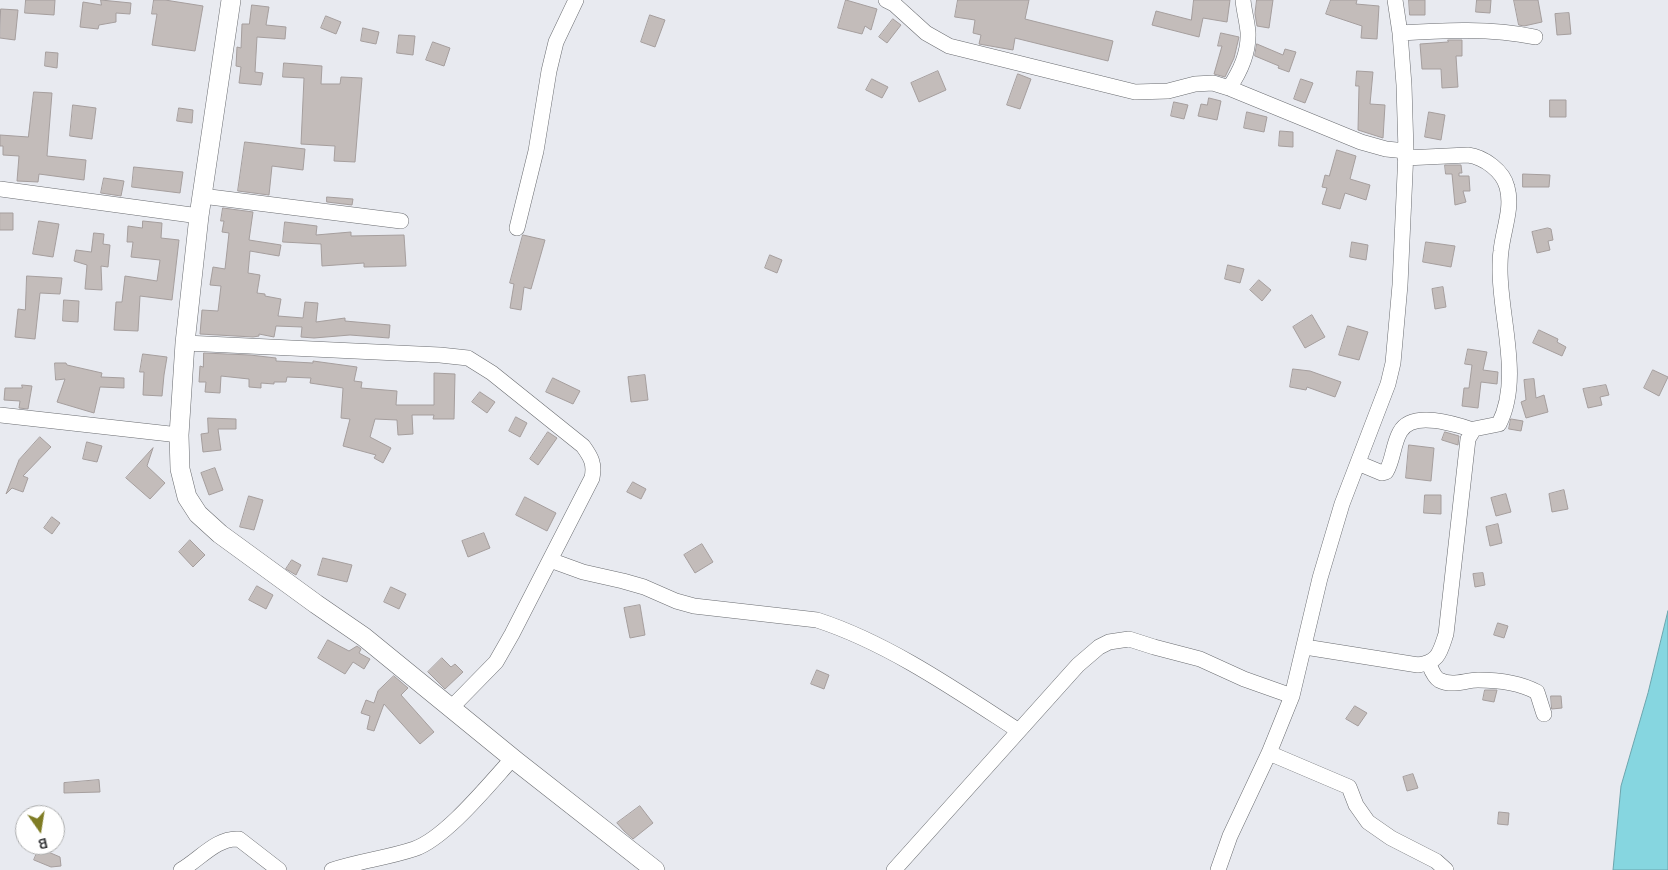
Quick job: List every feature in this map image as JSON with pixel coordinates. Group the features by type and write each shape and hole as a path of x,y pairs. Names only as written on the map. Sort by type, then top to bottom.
{"main road":[{"path":"231,0 199,216 185,343 179,435 180,469 184,486 192,505 207,523 238,549 364,637 655,870"}],"street":[{"path":"517,228 536,151 548,70 556,42 576,0"},
{"path":"886,0 894,4 926,33 949,46 1135,92 1168,91 1195,84 1212,83 1229,88 1361,142 1405,154 1476,156 1496,170 1507,186 1509,197 1501,251 1500,272 1509,350 1508,390 1503,417 1499,424 1473,430 1445,421 1426,420 1414,422 1400,431 1386,472 1382,473 1358,462"},
{"path":"1229,88 1240,70 1248,41 1243,0"},
{"path":"1218,870 1230,836 1269,753 1292,696 1320,578 1342,504 1388,384 1393,362 1400,285 1405,154 1404,85 1395,0"},
{"path":"1400,33 1472,30 1535,37"},
{"path":"0,189 199,216"},
{"path":"202,196 401,220"},
{"path":"185,343 440,355 468,358 492,373 583,446 592,458 594,468 592,478 512,634 496,662 451,708"},
{"path":"0,415 179,435"},
{"path":"1305,647 1418,665 1429,664 1437,658 1446,634 1468,439 1473,430"},
{"path":"550,560 583,572 644,587 676,601 694,606 817,620 836,626 947,684 1019,731"},
{"path":"894,870 1078,665 1099,647 1109,642 1129,638 1154,647 1200,659 1244,680 1292,696"},
{"path":"1429,664 1438,680 1450,684 1476,680 1528,687 1536,692 1544,714"},
{"path":"1269,753 1349,787 1356,804 1368,822 1391,838 1436,861 1446,870"},
{"path":"332,870 415,848 432,839 446,828 513,758"},
{"path":"180,870 222,842 232,838 239,840 279,870"}],"water":[{"path":"1668,611 1668,870 1613,870 1621,786 1648,693"}],"building":[{"path":"26,0 55,0 54,15 25,13"},
{"path":"101,0 131,3 130,14 116,13 116,22 99,25 98,29 80,27 83,2 101,5"},
{"path":"154,0 203,6 195,51 152,45 157,14 152,14"},
{"path":"846,0 877,9 871,30 865,26 862,34 838,28"},
{"path":"958,0 1029,0 1025,19 1113,41 1108,61 1015,38 1013,50 979,44 981,35 973,33 975,20 955,17"},
{"path":"1194,0 1230,0 1227,22 1203,18 1199,37 1152,25 1156,11 1191,20"},
{"path":"1257,0 1273,0 1269,28 1257,26 1255,14"},
{"path":"1331,0 1357,0 1356,4 1379,6 1377,39 1361,38 1362,26 1326,14"},
{"path":"1409,0 1425,0 1425,15 1410,15"},
{"path":"1477,0 1491,0 1490,13 1476,12"},
{"path":"1514,0 1538,0 1542,22 1524,26 1519,25"},
{"path":"252,5 269,7 266,25 286,27 285,39 257,37 255,72 263,73 261,85 239,83 241,67 236,66 237,47 241,48 242,24 249,24"},
{"path":"1,9 18,10 15,40 0,38"},
{"path":"1569,13 1571,34 1557,35 1555,14"},
{"path":"650,15 665,20 655,47 641,42"},
{"path":"326,16 341,22 336,34 321,28"},
{"path":"893,19 901,25 887,43 879,37"},
{"path":"363,28 379,32 376,44 361,41"},
{"path":"1221,33 1239,37 1234,58 1225,77 1214,74 1222,46 1218,46"},
{"path":"399,35 415,36 413,55 397,53"},
{"path":"1448,40 1462,40 1462,56 1456,56 1458,87 1442,88 1441,69 1422,69 1420,44 1448,42"},
{"path":"433,42 450,48 444,66 426,60"},
{"path":"1257,44 1283,55 1285,49 1296,52 1289,72 1255,56"},
{"path":"46,52 58,53 57,68 45,66"},
{"path":"284,63 322,66 321,84 340,84 341,77 362,78 355,162 334,161 335,146 301,144 304,78 283,77"},
{"path":"938,71 946,90 919,102 911,83"},
{"path":"1357,71 1373,72 1370,104 1385,105 1383,138 1358,130 1359,86 1356,86"},
{"path":"1018,74 1031,79 1020,109 1007,105"},
{"path":"872,79 888,87 882,98 866,90"},
{"path":"1301,79 1313,83 1305,103 1294,99"},
{"path":"34,92 52,93 47,156 86,160 84,180 39,174 38,182 17,181 19,156 3,155 3,146 0,146 0,135 28,137"},
{"path":"1209,98 1221,101 1217,120 1198,116 1201,104 1207,105"},
{"path":"1550,100 1566,100 1566,117 1550,117"},
{"path":"1174,102 1188,105 1184,119 1171,116"},
{"path":"73,105 96,108 92,139 70,136"},
{"path":"179,108 193,110 192,123 177,121"},
{"path":"1247,112 1267,117 1264,132 1244,128"},
{"path":"1429,112 1445,115 1441,140 1425,137"},
{"path":"1280,131 1293,132 1293,147 1279,146"},
{"path":"245,142 305,149 303,170 272,166 269,195 238,191"},
{"path":"1337,150 1356,156 1350,179 1370,185 1366,200 1345,193 1340,209 1322,204 1327,188 1322,187 1325,175 1329,176"},
{"path":"1445,165 1461,165 1462,173 1459,173 1459,176 1469,176 1470,191 1463,191 1466,202 1455,205 1452,174 1446,174"},
{"path":"134,167 183,172 180,193 132,187"},
{"path":"1523,174 1550,175 1549,187 1523,187"},
{"path":"104,178 124,181 121,196 101,193"},
{"path":"327,197 353,199 352,205 327,202"},
{"path":"223,208 253,212 249,240 281,245 279,256 250,251 248,273 260,275 257,293 281,299 278,316 303,318 305,302 318,303 316,322 345,318 345,321 390,325 389,338 350,335 314,338 301,337 302,327 276,326 274,337 259,334 259,336 253,337 200,334 202,310 218,311 221,286 210,285 213,267 225,269 229,233 222,232 224,221 221,221"},
{"path":"0,213 13,213 13,230 0,230"},
{"path":"39,221 59,224 53,257 33,254"},
{"path":"143,221 162,223 161,238 179,240 172,300 140,296 138,331 114,330 116,302 122,302 125,276 157,281 160,260 131,257 133,242 127,242 128,226 142,228"},
{"path":"285,222 317,226 316,235 351,232 351,236 404,235 406,266 364,267 364,263 322,266 321,244 283,242"},
{"path":"1551,229 1553,240 1548,241 1550,250 1537,253 1532,232"},
{"path":"94,233 104,234 103,244 110,245 108,267 101,266 102,290 85,289 87,265 74,261 76,250 91,252"},
{"path":"523,235 545,240 531,289 524,287 521,310 510,308 514,284 510,283"},
{"path":"1352,242 1368,245 1366,260 1350,257"},
{"path":"1426,242 1455,246 1451,267 1423,262"},
{"path":"770,255 782,260 777,273 765,268"},
{"path":"1228,265 1244,269 1240,283 1225,279"},
{"path":"27,276 62,278 60,294 40,293 35,339 15,337 18,309 25,310"},
{"path":"1259,280 1271,290 1262,301 1250,290"},
{"path":"1443,287 1446,307 1435,309 1432,289"},
{"path":"64,300 79,301 78,322 63,321"},
{"path":"1312,315 1325,337 1305,348 1293,327"},
{"path":"1348,326 1368,332 1359,360 1339,355"},
{"path":"1539,330 1558,339 1557,342 1566,347 1562,356 1533,343"},
{"path":"1468,349 1487,352 1483,370 1498,372 1497,384 1481,382 1478,408 1462,406 1464,388 1469,388 1472,365 1465,364"},
{"path":"204,353 250,355 276,358 276,361 313,363 313,361 357,367 354,381 362,382 361,388 397,391 396,405 434,405 434,373 455,374 454,419 433,419 434,415 412,415 413,434 398,435 397,420 375,419 370,437 391,448 383,463 374,458 376,455 343,446 350,419 341,418 343,388 310,383 311,378 287,377 286,382 274,382 274,384 261,383 261,388 249,387 249,379 221,376 220,393 205,392 206,382 199,382 200,366 203,367"},
{"path":"143,354 167,357 162,396 143,395 144,372 140,372"},
{"path":"55,363 66,363 67,365 102,373 101,377 124,378 124,388 100,387 94,413 57,402 65,379 56,380"},
{"path":"1293,369 1310,371 1341,382 1335,397 1307,387 1306,390 1290,387"},
{"path":"1653,370 1668,377 1659,396 1644,388"},
{"path":"645,375 648,400 631,402 628,377"},
{"path":"553,378 580,391 573,404 546,392"},
{"path":"1534,379 1536,398 1544,395 1548,412 1526,418 1521,402 1526,400 1524,380"},
{"path":"22,385 32,386 28,409 19,408 20,401 4,400 5,388 22,388"},
{"path":"1606,385 1609,395 1600,397 1602,405 1588,408 1583,389"},
{"path":"480,392 495,402 487,413 472,402"},
{"path":"516,417 527,423 520,437 509,431"},
{"path":"208,418 236,419 236,429 218,429 221,450 203,452 201,434 208,433"},
{"path":"1511,419 1523,421 1521,431 1509,429"},
{"path":"548,432 557,438 538,465 530,459"},
{"path":"1445,432 1459,436 1458,445 1442,440"},
{"path":"40,437 51,447 23,476 28,478 23,492 12,488 6,494 19,460"},
{"path":"87,442 102,446 97,462 83,459"},
{"path":"1409,445 1434,448 1431,481 1406,478"},
{"path":"153,448 147,466 165,483 150,499 126,478"},
{"path":"215,468 223,490 209,495 201,473"},
{"path":"633,482 646,489 641,499 627,492"},
{"path":"1564,490 1568,509 1552,512 1549,494"},
{"path":"1506,494 1511,512 1496,516 1491,498"},
{"path":"1425,495 1441,495 1441,514 1424,513"},
{"path":"249,496 263,500 254,530 240,527"},
{"path":"525,497 556,513 547,531 516,515"},
{"path":"52,517 60,523 52,534 44,528"},
{"path":"1498,524 1502,543 1490,546 1486,527"},
{"path":"484,533 490,548 468,557 462,541"},
{"path":"190,540 205,555 193,567 179,552"},
{"path":"702,544 713,562 695,573 684,555"},
{"path":"323,558 352,565 347,582 318,575"},
{"path":"292,560 301,565 296,575 286,569"},
{"path":"1483,573 1485,585 1475,587 1473,574"},
{"path":"257,586 273,595 266,609 249,600"},
{"path":"391,587 406,594 399,609 384,602"},
{"path":"640,605 645,635 630,638 624,608"},
{"path":"1498,623 1508,626 1504,638 1494,635"},
{"path":"328,640 349,651 357,646 361,649 359,653 370,659 364,669 353,662 345,674 318,658"},
{"path":"442,658 451,667 455,664 463,672 445,689 428,672"},
{"path":"817,670 829,675 824,689 811,684"},
{"path":"394,676 408,688 401,695 434,732 420,744 384,704 374,731 367,729 370,716 361,713 366,700 374,703 378,691"},
{"path":"1485,690 1497,690 1494,702 1483,700"},
{"path":"1551,696 1561,696 1562,708 1552,709"},
{"path":"1355,706 1367,713 1358,726 1346,719"},
{"path":"1413,774 1418,788 1407,791 1403,777"},
{"path":"99,780 100,792 64,793 64,783"},
{"path":"640,806 653,823 633,839 617,823"},
{"path":"1499,812 1509,813 1508,825 1498,824"},
{"path":"36,855 55,855 60,857 61,866 51,867 34,860"}]}
